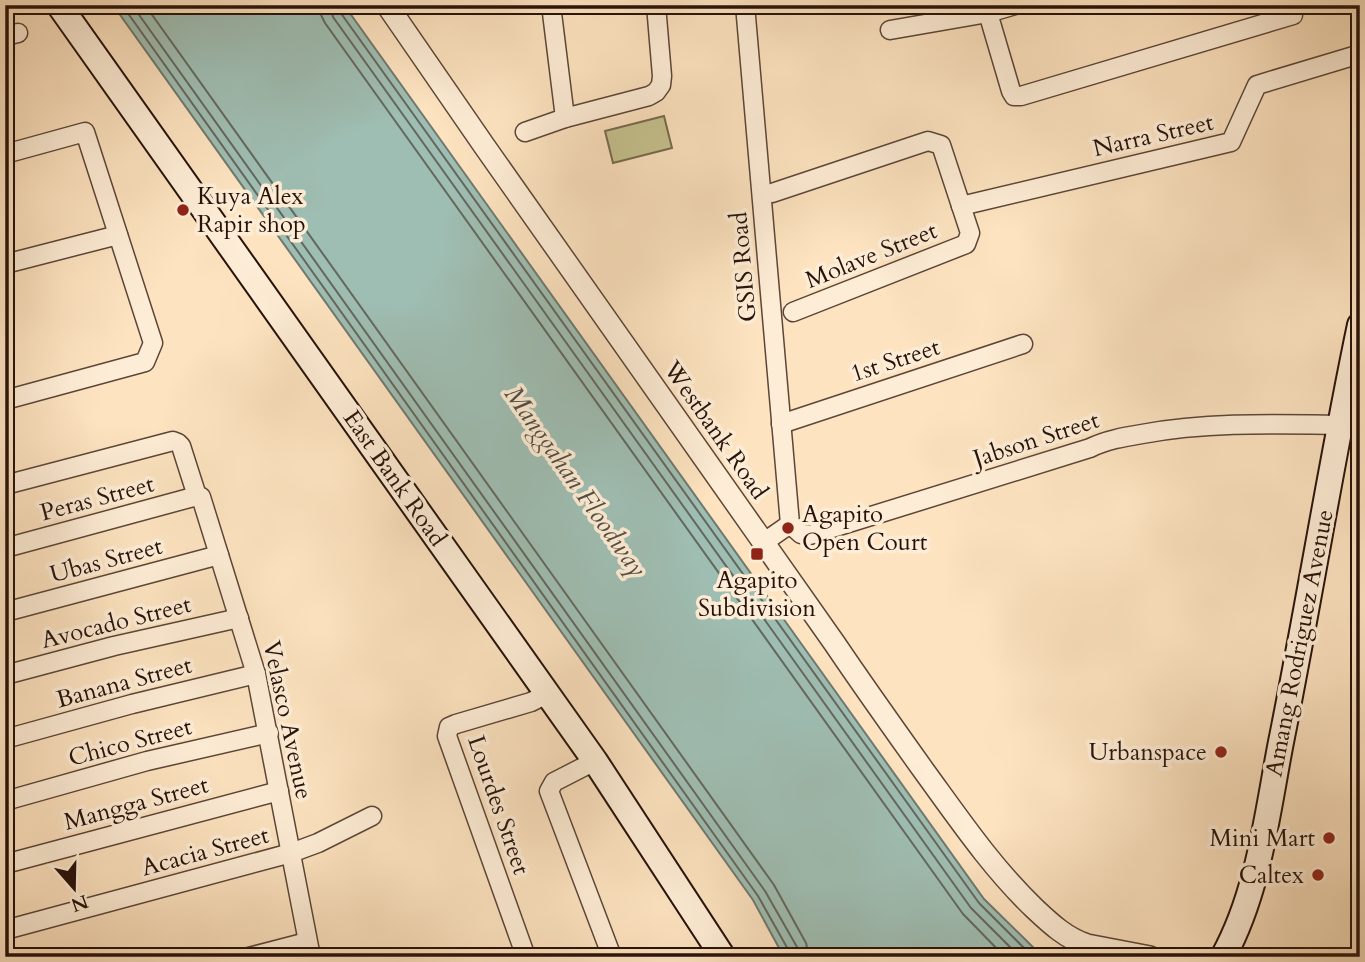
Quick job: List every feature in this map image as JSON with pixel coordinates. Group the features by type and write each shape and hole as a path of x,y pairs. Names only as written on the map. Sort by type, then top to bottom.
{"main road":[{"name":"East Bank Road","path":"59,5 595,761 723,957"},
{"name":"Amang Rodriguez Avenue","path":"1223,957 1250,890 1262,839 1360,326"}],"street":[{"name":"Westbank Road","path":"387,5 860,682 983,853 1017,892 1058,931 1077,942 1150,957"},
{"path":"551,5 565,118"},
{"path":"525,132 565,118 641,100 656,92 661,85 662,76 656,5"},
{"name":"GSIS Road","path":"745,5 790,524"},
{"path":"890,30 988,13 1015,5"},
{"path":"988,13 1011,91 1014,96 1021,96 1293,15 1293,5"},
{"name":"Narra Street","path":"961,206 1231,142 1256,85 1360,54"},
{"path":"5,154 85,132 153,343 145,362 5,400"},
{"path":"772,193 928,141 940,145 961,206"},
{"name":"Molave Street","path":"793,312 966,244 970,233 961,206"},
{"path":"5,264 118,235"},
{"name":"1st Street","path":"781,424 1023,344"},
{"name":"Jabson Street","path":"790,524 801,534 810,535 1100,443 1158,431 1229,424 1339,425"},
{"name":"Velasco Avenue","path":"5,485 173,441 181,446 256,674 309,949"},
{"name":"Peras Street","path":"5,548 199,496"},
{"path":"763,542 790,524"},
{"name":"Ubas Street","path":"5,612 219,555"},
{"name":"Avocado Street","path":"5,675 114,646 239,618"},
{"name":"Banana Street","path":"5,739 256,674"},
{"name":"Lourdes Street","path":"526,957 447,736 449,727 456,724 531,702 548,694"},
{"name":"Chico Street","path":"5,802 147,761 268,733"},
{"path":"595,761 554,782 550,791 612,957"},
{"name":"Mangga Street","path":"5,864 279,791"},
{"name":"Acacia Street","path":"5,930 291,853 372,816"},
{"path":"249,957 309,949"}],"shaded area":[{"path":"664,116 672,148 613,163 605,131"}],"water":[{"name":"Manggahan Floodway","path":"113,5 344,5 984,899 1043,957 784,957 753,900"}],"place":[{"name":"Kuya Alex Rapir shop","path":"183,210"},
{"name":"Agapito Open Court","path":"788,528"},
{"name":"Agapito Subdivision","path":"757,554"},
{"name":"Urbanspace","path":"1221,752"},
{"name":"Mini Mart","path":"1329,838"},
{"name":"Caltex","path":"1318,875"}]}
